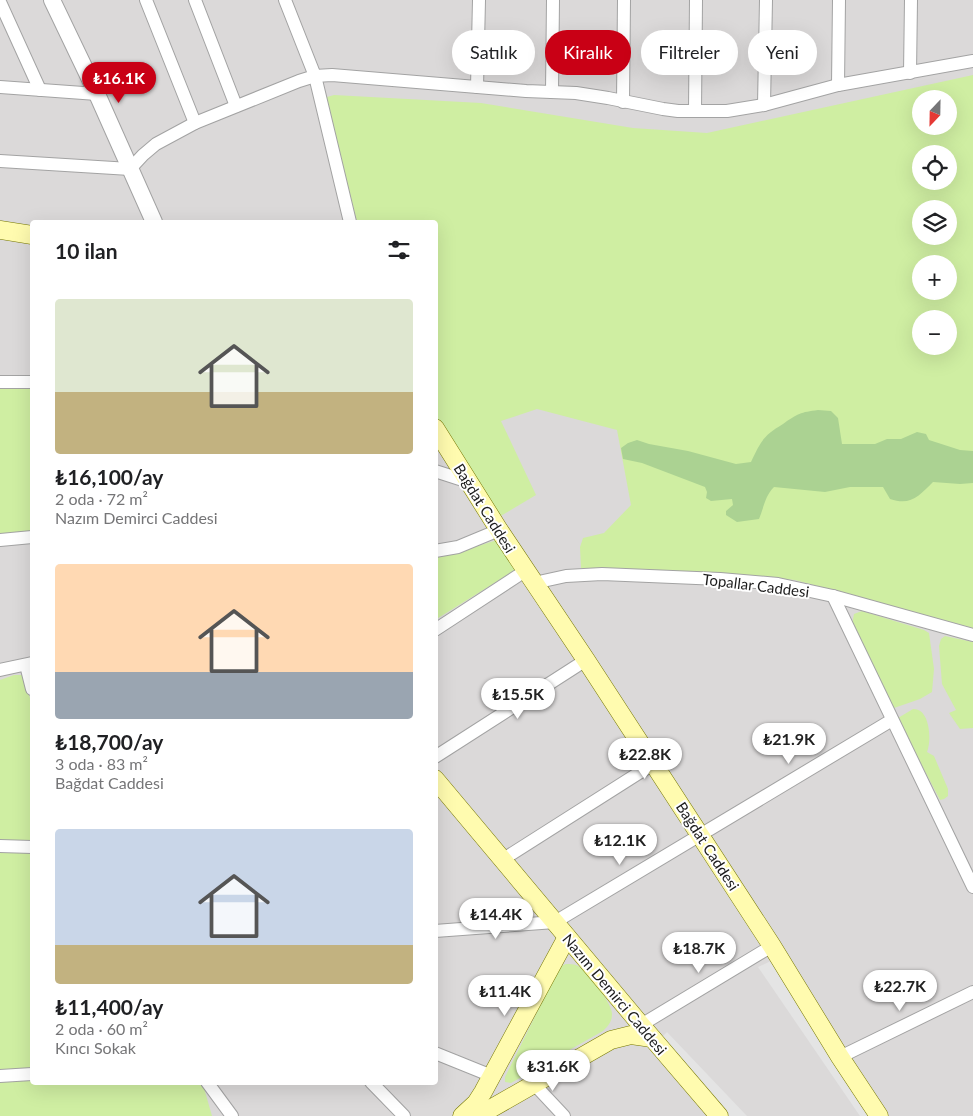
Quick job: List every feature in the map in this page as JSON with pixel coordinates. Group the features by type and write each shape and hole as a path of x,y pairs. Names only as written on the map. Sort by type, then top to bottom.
{"main road":[{"path":"0,230 30,235"},
{"name":"Bağdat Caddesi","path":"438,433 529,577 700,834 879,1116"},
{"name":"Nazım Demirci Caddesi","path":"438,783 646,1032 719,1116"},
{"path":"462,1116 476,1103 492,1076 567,937"},
{"path":"610,1040 620,1025 625,1007"},
{"path":"478,1116 610,1040 646,1032"}],"street":[{"path":"52,0 97,94 153,220"},
{"path":"146,0 195,123"},
{"path":"195,0 236,106"},
{"path":"285,0 315,76 350,220"},
{"path":"477,87 479,0"},
{"path":"552,92 553,0"},
{"path":"623,102 624,0"},
{"path":"695,111 696,0"},
{"path":"764,105 766,0"},
{"path":"838,85 839,0"},
{"path":"910,0 910,73"},
{"path":"0,2 40,90"},
{"path":"130,170 156,144 195,123 315,76 332,75 593,95 663,109 695,111 727,110 764,105 838,85 973,61"},
{"path":"0,87 97,94"},
{"path":"0,161 130,170"},
{"path":"0,382 30,382"},
{"path":"438,471 469,482"},
{"path":"438,550 458,547 499,530"},
{"path":"0,540 30,537"},
{"name":"Topallar Caddesi","path":"529,577 602,574 720,579 778,584 834,596 973,635"},
{"path":"438,628 529,577"},
{"path":"834,596 973,887"},
{"path":"438,755 586,660"},
{"path":"0,670 29,664"},
{"path":"438,931 555,922 892,720"},
{"path":"502,860 653,764"},
{"path":"0,846 30,847"},
{"path":"646,1032 772,946"},
{"path":"840,1057 973,992"},
{"path":"438,1055 492,1076"},
{"path":"0,1076 30,1074"},
{"path":"534,1084 564,1116"},
{"path":"209,1085 232,1116"},
{"path":"374,1085 404,1116"}],"shaded area":[{"path":"0,0 973,0 973,1116 0,1116"},
{"path":"771,961 873,1116 860,1116 758,967"},
{"path":"667,1032 747,1116 728,1116 661,1038"}],"green space":[{"path":"973,75 973,628 795,580 693,572 581,568 580,547 583,538 604,533 631,505 617,430 537,409 501,421 536,495 499,517 438,420 438,220 356,220 326,100 327,97 334,95 481,103 633,128 707,133"},
{"path":"0,389 30,389 30,532 0,536"},
{"path":"818,410 831,411 838,418 842,444 875,444 887,439 901,439 917,432 926,434 929,440 960,450 973,451 973,483 933,482 919,495 904,501 890,499 883,487 850,487 825,492 774,487 767,498 759,519 737,522 726,515 726,511 733,505 732,499 711,501 706,498 707,492 705,487 642,463 623,459 621,448 637,440 736,464 751,462 760,444 771,432 799,414"},
{"path":"497,540 517,569 438,618 438,555 462,551"},
{"path":"862,611 929,633 934,669 932,692 920,699 894,708 852,625 854,614"},
{"path":"945,636 973,642 973,728 960,729 949,713 956,710 942,684 939,646 941,639"},
{"path":"14,675 23,675 30,698 30,842 0,842 0,680"},
{"path":"913,709 919,710 926,719 929,733 927,752 934,756 948,789 948,796 944,799 940,800 898,720 898,718"},
{"path":"30,852 30,1068 0,1070 0,853"},
{"path":"574,964 582,969 598,988 611,1009 612,1017 608,1026 603,1031 511,1083 505,1082 505,1077 555,976 561,966"},
{"path":"30,1079 30,1085 202,1085 212,1116 0,1116 0,1082"}]}
